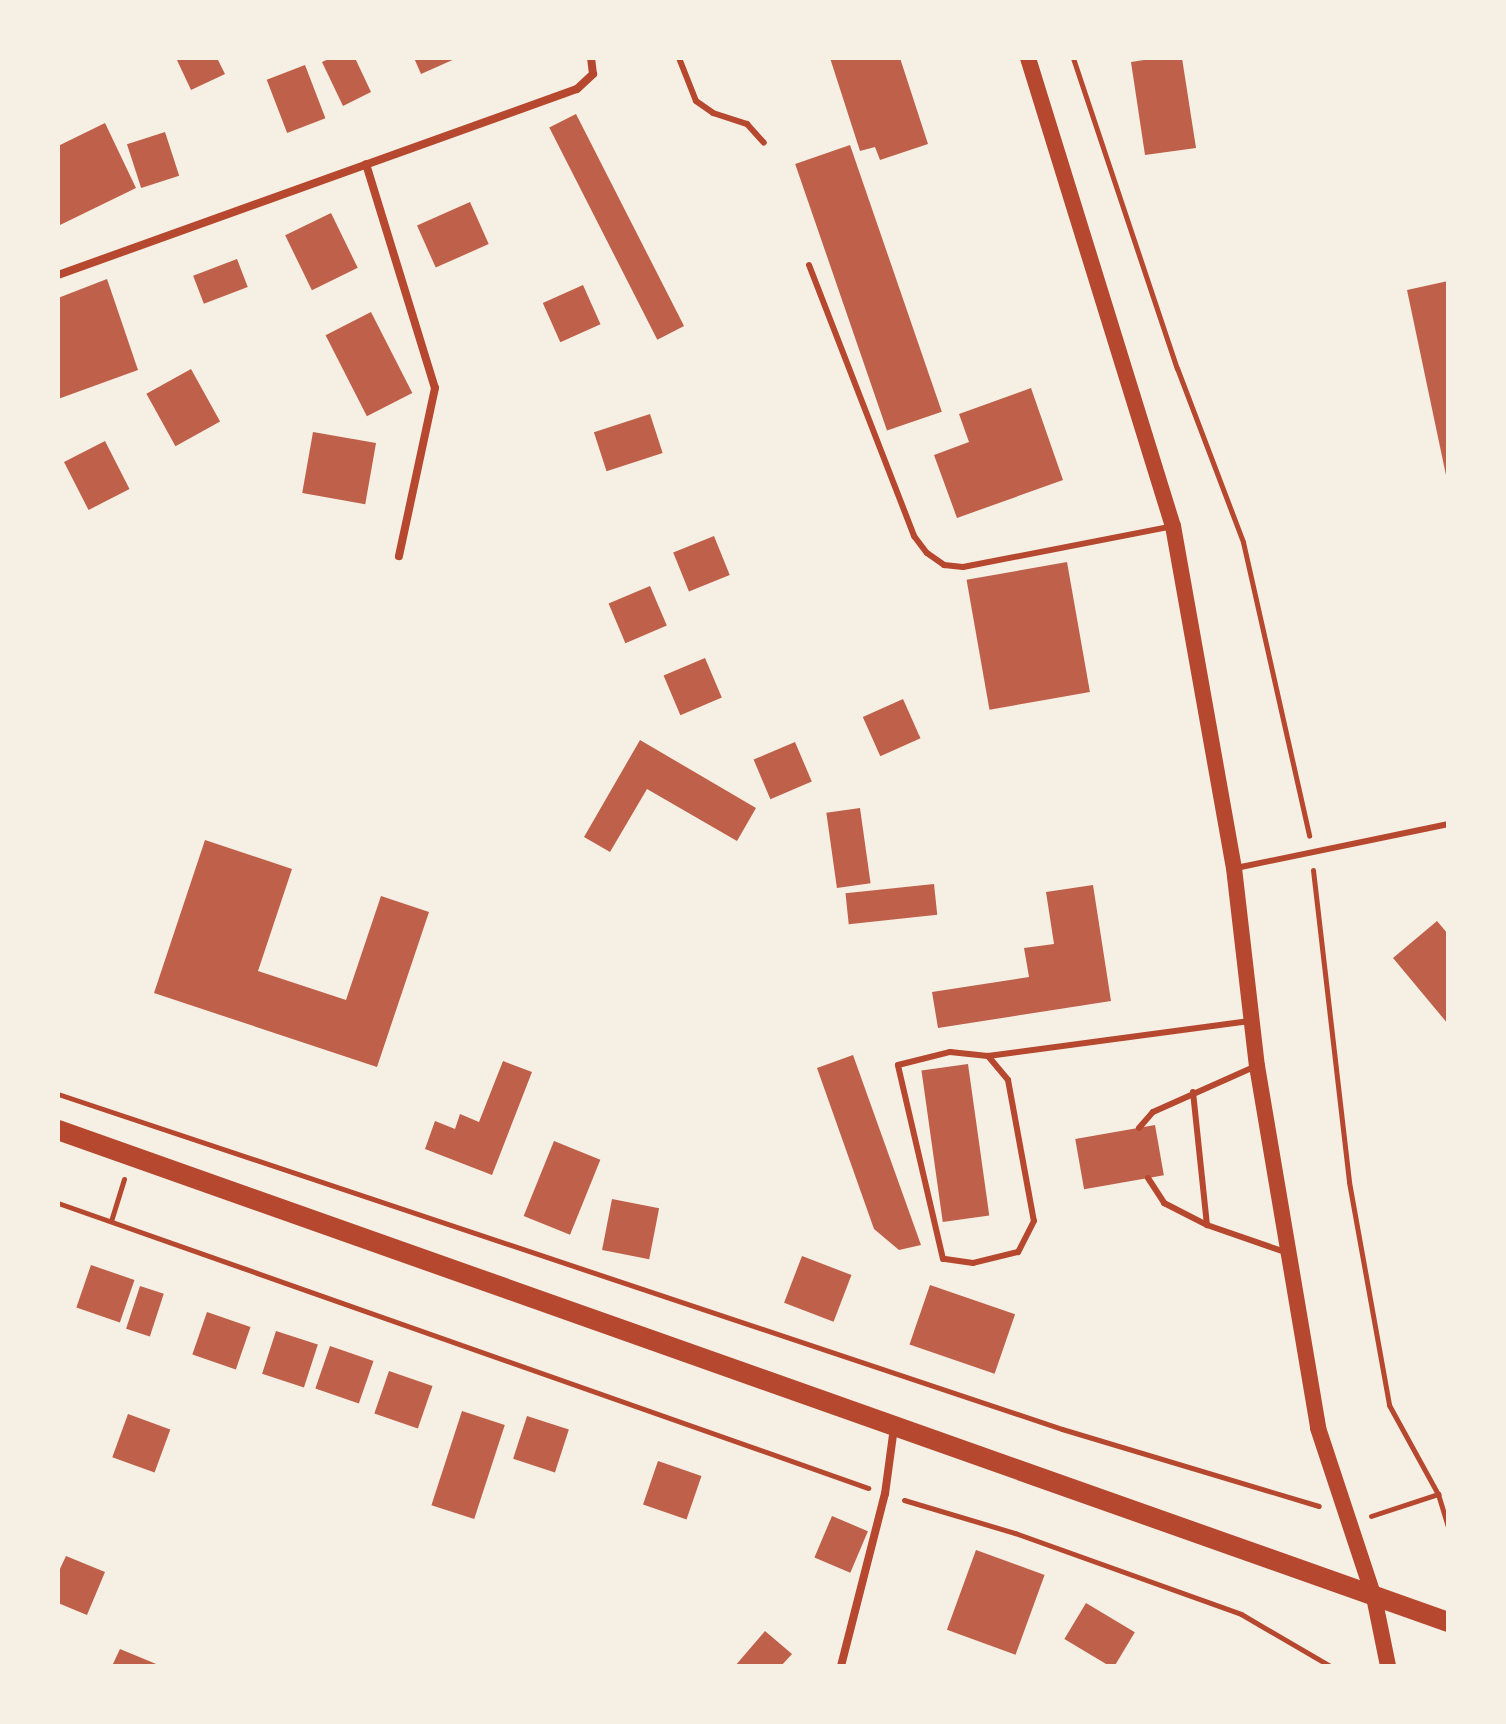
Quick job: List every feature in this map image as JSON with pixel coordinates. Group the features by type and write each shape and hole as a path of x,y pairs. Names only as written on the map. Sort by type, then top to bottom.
{"main road":[{"path":"1028,58 1173,526 1234,868 1257,1066 1318,1428 1374,1597 1388,1666"},
{"path":"58,1130 1448,1622"}],"street":[{"path":"58,275 577,89 593,74 591,58"},
{"path":"366,164 435,388 399,556"},
{"path":"841,1666 885,1494 894,1427"}],"lane":[{"path":"679,58 696,101 713,113 747,124 764,143"},
{"path":"809,265 914,536 927,553 944,565 963,567 1173,526"},
{"path":"1234,868 1448,824"},
{"path":"988,1056 1008,1080 1034,1221 1018,1252 973,1263 943,1259 898,1065 950,1052 988,1056 1251,1021"},
{"path":"1139,1128 1153,1112 1257,1066"},
{"path":"1193,1092 1207,1225"},
{"path":"1148,1178 1164,1203 1207,1225 1288,1253"}],"path":[{"path":"1073,58 1177,368 1243,542 1311,852 1349,1182 1389,1405 1438,1494 1448,1527"},
{"path":"58,1094 1062,1429 1312,1502 1349,1523 1438,1494"},
{"path":"58,1203 885,1494 1015,1533 1241,1614 1330,1666"}],"building":[{"path":"176,58 217,58 225,74 191,90"},
{"path":"331,58 355,58 371,92 343,106 322,62"},
{"path":"414,58 457,58 421,74"},
{"path":"830,58 900,58 928,144 880,160 875,147 860,151"},
{"path":"1182,58 1196,148 1145,155 1131,62"},
{"path":"305,65 325,118 287,133 267,80"},
{"path":"576,114 684,326 657,340 549,128"},
{"path":"105,123 136,188 60,225 58,146"},
{"path":"165,132 179,176 141,188 127,144"},
{"path":"850,145 942,412 887,431 795,164"},
{"path":"470,202 489,244 436,268 417,226"},
{"path":"331,213 358,268 312,290 285,235"},
{"path":"237,259 248,287 204,304 193,276"},
{"path":"107,279 138,370 58,399 58,298"},
{"path":"1448,281 1448,480 1447,480 1407,290"},
{"path":"583,285 600,324 560,342 543,303"},
{"path":"371,312 412,393 367,416 326,335"},
{"path":"191,369 220,421 175,446 146,394"},
{"path":"1031,388 1063,480 957,518 934,455 969,442 959,414"},
{"path":"650,414 663,453 607,471 594,432"},
{"path":"313,432 376,443 365,504 302,493"},
{"path":"105,441 130,489 89,510 64,462"},
{"path":"714,536 730,575 689,591 673,552"},
{"path":"1067,562 1090,692 989,710 967,580"},
{"path":"650,586 667,626 625,643 609,604"},
{"path":"705,658 722,698 680,715 664,676"},
{"path":"903,699 920,738 880,756 863,717"},
{"path":"640,740 756,808 737,841 647,789 610,852 584,837"},
{"path":"795,742 812,782 770,799 754,760"},
{"path":"860,808 871,883 837,888 826,813"},
{"path":"205,840 292,869 258,971 346,1000 381,896 429,912 377,1067 154,993"},
{"path":"934,884 937,915 849,924 845,893"},
{"path":"1093,885 1111,1001 938,1028 932,992 1029,977 1024,948 1054,944 1046,892"},
{"path":"1437,921 1448,934 1448,1024 1393,958"},
{"path":"853,1055 921,1245 899,1250 874,1229 817,1068"},
{"path":"503,1061 532,1072 492,1175 425,1149 435,1121 455,1129 460,1114 479,1122"},
{"path":"968,1064 989,1216 943,1222 921,1071"},
{"path":"1155,1125 1164,1175 1084,1189 1075,1139"},
{"path":"554,1141 600,1160 570,1235 524,1216"},
{"path":"612,1199 659,1208 649,1259 602,1250"},
{"path":"802,1256 851,1275 834,1322 784,1303"},
{"path":"91,1265 134,1280 120,1323 76,1308"},
{"path":"930,1285 1015,1314 995,1374 909,1345"},
{"path":"140,1286 164,1294 150,1337 126,1329"},
{"path":"207,1312 250,1327 236,1370 192,1355"},
{"path":"276,1331 318,1345 304,1387 262,1374"},
{"path":"330,1346 373,1361 359,1404 315,1389"},
{"path":"389,1371 432,1386 418,1429 374,1414"},
{"path":"462,1411 505,1425 474,1519 431,1505"},
{"path":"128,1414 170,1429 155,1473 112,1457"},
{"path":"527,1416 569,1430 555,1472 513,1459"},
{"path":"658,1461 701,1476 687,1519 643,1504"},
{"path":"832,1516 868,1531 850,1573 814,1557"},
{"path":"976,1550 1045,1575 1016,1655 947,1630"},
{"path":"66,1556 105,1572 87,1615 58,1603 58,1573"},
{"path":"1086,1603 1135,1632 1115,1666 1109,1666 1064,1639"},
{"path":"765,1631 792,1654 781,1666 735,1666"},
{"path":"120,1649 161,1666 112,1666"}]}
